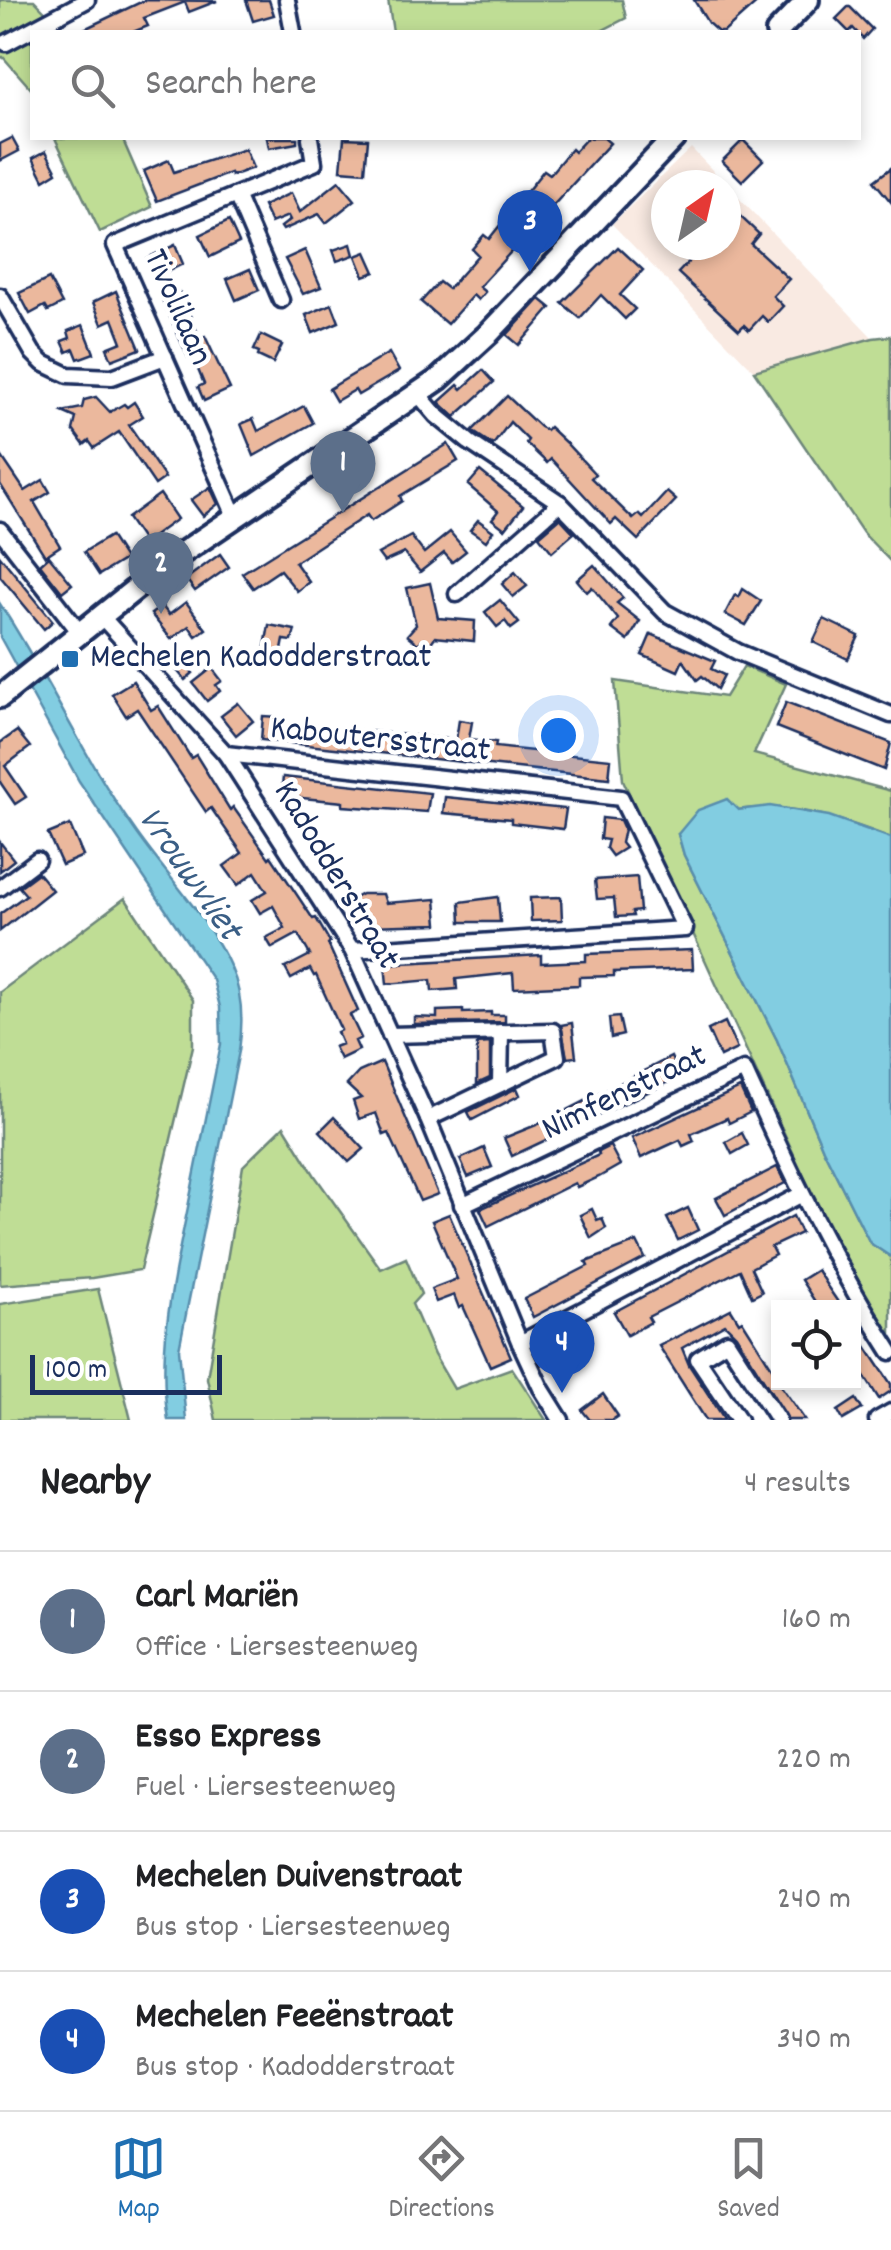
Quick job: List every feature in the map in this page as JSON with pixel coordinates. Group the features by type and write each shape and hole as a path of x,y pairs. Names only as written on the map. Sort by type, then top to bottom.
{"main road":[{"path":"778,30 808,0"},
{"path":"8,691 169,562 419,395 488,334 672,140"}],"street":[{"path":"30,30 87,0"},
{"path":"287,0 293,30"},
{"path":"6,43 30,30"},
{"name":"Tivolilaan","path":"234,516 116,245 314,163 310,140"},
{"path":"238,197 281,300"},
{"path":"0,296 33,353 68,374 112,377 165,357"},
{"path":"419,395 469,442 560,503 665,612 738,652 891,715"},
{"path":"458,594 560,503"},
{"path":"0,530 80,634"},
{"name":"Kadodderstraat","path":"102,617 226,754 352,950 428,1119 520,1342 561,1420"},
{"name":"Kaboutersstraat","path":"226,754 621,798 685,929 352,950"},
{"path":"0,888 37,860"},
{"path":"390,1036 553,1031 556,1057 428,1119"},
{"path":"500,1084 501,1032"},
{"name":"Nimfenstraat","path":"462,1205 744,1070 800,1195"},
{"path":"520,1342 800,1195 891,1352"},
{"path":"739,1420 698,1359 727,1340 778,1420"},
{"path":"878,1420 891,1412"}],"shaded area":[{"path":"691,148 712,170 668,170"},
{"path":"651,186 651,260 741,260 741,200 873,338 754,371 612,224"}],"green space":[{"path":"0,0 34,0 63,30 30,30 30,88 0,58"},
{"path":"388,0 622,0 626,18 603,30 393,30"},
{"path":"56,140 123,140 152,207 100,232"},
{"path":"891,336 891,562 863,533 754,371"},
{"path":"744,666 786,684 754,754 891,791 891,838 834,818 776,808 737,810 678,834 684,855 777,1040 823,1149 870,1243 891,1257 891,1339 865,1299 811,1192 623,780 615,681 725,697"},
{"path":"125,898 193,1000 193,1046 140,1270 0,1285 0,992"},
{"path":"284,1126 381,1269 406,1258 421,1294 412,1304 454,1389 512,1368 546,1420 216,1420 207,1378 243,1166"},
{"path":"98,1289 131,1420 0,1420 0,1304"}],"water":[{"path":"0,604 116,802 211,932 238,988 239,1051 179,1349 186,1420 168,1420 165,1341 221,1044 220,1007 213,980 79,781 0,637"},
{"path":"727,799 738,810 770,806 829,816 891,838 891,1257 870,1243 823,1149 777,1040 684,855 678,834 698,810"}],"building":[{"path":"145,0 217,1 189,12 185,2 144,18 148,26 138,30 82,30"},
{"path":"246,0 269,0 274,15 253,21"},
{"path":"694,0 760,0 726,30 716,30"},
{"path":"849,6 872,29 863,39 861,30 847,30 836,19"},
{"path":"12,138 19,151 0,161 0,144"},
{"path":"267,140 297,140 297,143 269,148"},
{"path":"344,140 368,140 365,172 341,170"},
{"path":"585,140 610,143 479,287 485,292 478,300 473,295 447,324 421,302 439,282 448,289 478,255 472,249 484,235 489,239 544,170 550,174 571,149 574,152"},
{"path":"743,140 763,160 742,181 741,170 731,170 722,161"},
{"path":"245,149 253,168 157,201 144,171 169,160 174,172"},
{"path":"46,151 57,172 44,180 33,158"},
{"path":"891,168 891,202 874,181"},
{"path":"339,181 355,200 326,223 319,214 283,230 281,227 290,220 288,216 271,223 263,206 291,193 300,212"},
{"path":"741,217 759,234 751,244 789,279 773,296 783,306 768,322 762,316 749,330 744,325 739,330 678,273 690,260 741,260"},
{"path":"229,221 239,243 210,257 200,235"},
{"path":"351,244 354,255 337,261 333,250"},
{"path":"175,245 183,264 156,277 147,258"},
{"path":"618,247 643,270 620,295 635,309 625,319 601,295 580,318 562,303"},
{"path":"305,250 321,287 303,294 285,259"},
{"path":"366,252 375,272 364,276 356,256"},
{"path":"250,269 259,290 236,300 227,279"},
{"path":"49,279 62,304 48,311 45,306 30,314 19,293"},
{"path":"116,291 140,349 112,360 107,348 122,342 113,319 102,324 93,302"},
{"path":"180,293 200,338 205,336 230,389 204,401 198,387 204,384 163,301"},
{"path":"540,299 551,308 519,345 507,335"},
{"path":"332,304 339,322 313,333 306,315"},
{"path":"83,325 94,353 78,359 74,349 67,352 62,341 70,338 68,331"},
{"path":"261,335 282,345 273,363 254,350"},
{"path":"389,353 399,371 358,395 355,390 336,401 329,389"},
{"path":"483,370 494,382 455,417 439,402 458,385 462,389"},
{"path":"507,396 540,427 549,427 566,443 595,474 591,478 633,519 639,514 643,518 667,492 676,500 638,540 616,519 611,524 551,459 547,463 526,443 528,440 510,422 493,445 472,431"},
{"path":"96,397 110,412 134,402 143,416 129,425 165,478 155,485 119,432 94,448 89,441 84,445 73,430 76,418 62,412 82,408 84,400"},
{"path":"304,406 313,423 254,456 241,424 253,419 258,431"},
{"path":"448,444 458,461 400,496 402,501 371,521 367,515 295,562 309,582 297,591 280,570 253,588 242,573"},
{"path":"0,454 25,491 43,480 50,492 34,502 60,546 45,556 0,484"},
{"path":"480,471 523,506 505,529 492,519 498,511 468,485"},
{"path":"210,487 218,504 203,516 191,500"},
{"path":"160,494 177,519 144,543 127,518"},
{"path":"560,518 574,533 552,552 539,536"},
{"path":"478,520 493,531 486,541 470,530"},
{"path":"450,532 466,551 452,562 444,553 420,572 404,553 384,562 378,554 411,536 424,553"},
{"path":"110,536 125,559 99,575 84,552"},
{"path":"220,554 229,567 195,591 186,579"},
{"path":"0,556 53,621 44,629 0,576"},
{"path":"49,556 72,584 62,592 40,564"},
{"path":"594,565 623,598 617,603 640,621 628,641 611,628 618,619 592,587 587,592 577,580"},
{"path":"515,572 527,586 513,597 502,584"},
{"path":"430,583 438,618 475,621 474,641 435,637 430,644 423,639 418,644 407,635 416,625 407,588"},
{"path":"743,589 761,601 746,625 725,614"},
{"path":"500,600 519,623 511,629 505,621 497,627 485,612"},
{"path":"186,602 206,629 196,636 189,626 171,639 151,614 162,606 169,615"},
{"path":"824,619 859,636 848,659 813,642"},
{"path":"269,625 295,630 292,641 284,640 279,665 267,663 269,653 264,652"},
{"path":"651,634 715,661 711,669 724,675 717,689 702,676 697,680 683,660 678,671 642,655"},
{"path":"182,660 193,673 185,680 174,667"},
{"path":"212,668 222,681 216,685 220,691 207,701 193,683"},
{"path":"133,681 151,710 158,706 191,758 196,755 230,810 233,807 313,919 316,918 358,1011 350,1015 361,1038 355,1041 359,1050 340,1059 334,1047 342,1044 337,1032 341,1030 316,975 310,969 291,979 285,968 310,955 298,934 272,948 266,938 285,928 273,906 260,913 252,900 267,891 255,872 238,885 224,866 242,853 211,808 206,812 137,709 126,716 112,694"},
{"path":"786,702 891,743 884,770 776,727"},
{"path":"238,703 253,721 236,735 221,716"},
{"path":"263,716 279,717 279,722 456,740 459,720 472,722 469,739 496,742 495,747 611,759 609,778 261,740"},
{"path":"17,731 30,747 5,766 26,797 15,804 0,782 0,743"},
{"path":"283,777 430,793 427,812 343,806 343,802 281,796"},
{"path":"445,797 566,809 563,829 511,823 511,819 443,813"},
{"path":"602,818 620,820 624,829 621,843 625,848 612,856 606,848 608,840 600,839"},
{"path":"70,825 83,856 62,865 48,834"},
{"path":"0,842 14,860 0,871"},
{"path":"38,873 52,890 0,931 0,914 26,895 19,887"},
{"path":"637,877 640,911 632,912 633,916 616,917 614,898 597,899 595,880"},
{"path":"362,894 383,894 386,903 436,899 438,924 368,926 351,900"},
{"path":"498,897 500,922 461,922 460,902"},
{"path":"561,897 562,920 531,921 530,898"},
{"path":"692,950 693,969 614,972 614,976 579,977 579,985 514,988 513,973 456,979 457,989 432,991 431,980 387,984 385,964 541,955 541,963 586,961 586,954"},
{"path":"437,1011 505,1015 505,1022 414,1024 414,1017 437,1018"},
{"path":"619,1017 623,1035 611,1038 609,1018"},
{"path":"725,1022 737,1049 720,1057 708,1030"},
{"path":"572,1023 576,1057 567,1058 561,1025"},
{"path":"490,1043 490,1078 477,1084 477,1044"},
{"path":"671,1057 680,1077 512,1156 504,1138 546,1121"},
{"path":"382,1062 438,1194 420,1201 389,1133 384,1135 376,1113 359,1119 353,1101 361,1098 347,1085 359,1072"},
{"path":"517,1088 520,1095 472,1120 468,1112"},
{"path":"740,1088 751,1112 691,1134 694,1141 683,1146 680,1140 641,1158 632,1138"},
{"path":"334,1117 364,1149 349,1162 320,1131"},
{"path":"742,1133 748,1145 732,1154 726,1142"},
{"path":"610,1146 620,1165 488,1226 480,1209 599,1155"},
{"path":"484,1148 492,1167 468,1177 460,1159"},
{"path":"777,1167 785,1183 725,1215 716,1198"},
{"path":"688,1208 698,1230 678,1240 667,1218"},
{"path":"592,1209 606,1228 591,1238 580,1215"},
{"path":"449,1214 511,1357 490,1366 463,1306 459,1308 454,1295 436,1302 431,1289 457,1279 432,1221"},
{"path":"793,1216 801,1233 771,1247 775,1255 751,1268 762,1292 752,1297 740,1270 648,1317 651,1322 627,1335 614,1312"},
{"path":"637,1242 645,1258 533,1317 524,1299 588,1266 586,1262"},
{"path":"817,1270 837,1300 814,1300 801,1280"},
{"path":"731,1309 771,1366 771,1390 784,1390 805,1420 788,1420 736,1335 725,1324 682,1348 725,1420 706,1420 659,1346"},
{"path":"861,1339 891,1384 891,1391 879,1399 861,1371"},
{"path":"559,1340 569,1360 555,1367 545,1346"},
{"path":"603,1394 618,1416 612,1420 590,1420 582,1410"},
{"path":"856,1399 862,1409 843,1420 838,1411"}],"place":[{"name":"Mechelen Duivenstraat","path":"530,272"},
{"name":"Carl Mariën","path":"343,513"},
{"name":"Esso Express","path":"161,614"},
{"name":"Mechelen Kadodderstraat","path":"70,659"},
{"name":"Mechelen Feeënstraat","path":"562,1393"}],"water label":[{"name":"Vrouwvliet","path":"188,875"}]}
